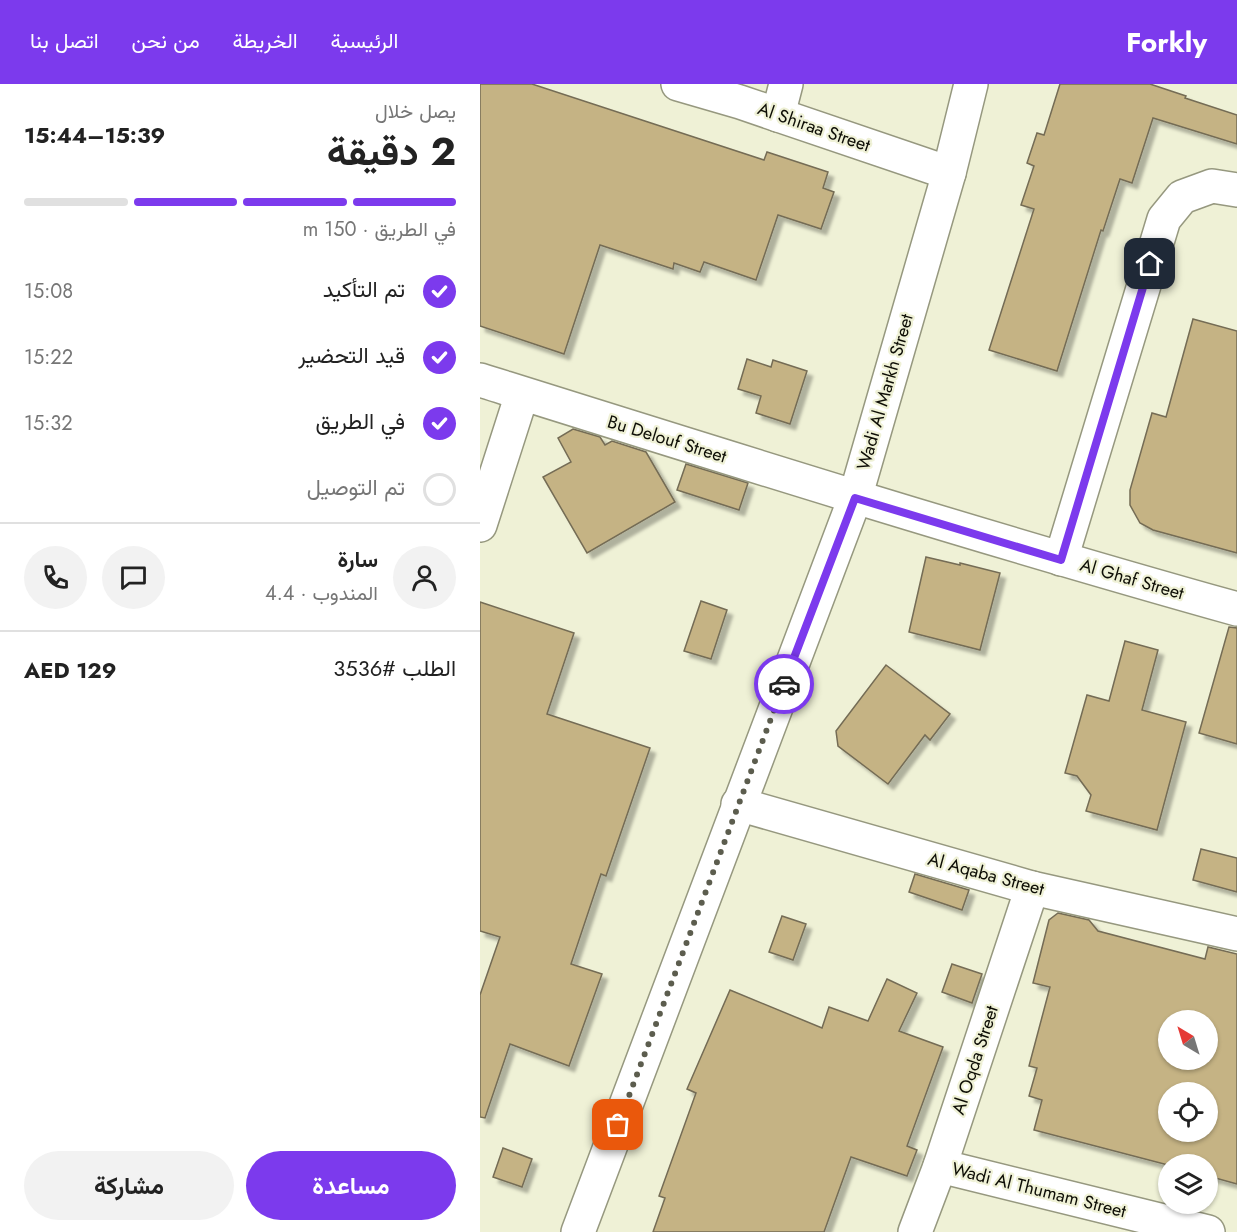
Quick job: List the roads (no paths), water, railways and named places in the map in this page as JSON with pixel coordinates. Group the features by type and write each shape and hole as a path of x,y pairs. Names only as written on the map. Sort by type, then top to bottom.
{"street":[{"name":"Al Shiraa Street","path":"678,84 742,93 778,116 949,172"},
{"path":"778,116 786,84"},
{"name":"Wadi Al Markh Street","path":"578,1232 855,498 949,172 970,84"},
{"path":"1061,560 1164,219 1182,197 1212,186 1237,190"},
{"name":"Bu Delouf Street","path":"480,380 855,498"},
{"path":"480,525 522,394"},
{"name":"Al Ghaf Street","path":"855,498 1061,560 1237,609"},
{"name":"Al Aqaba Street","path":"738,804 1032,888 1237,934"},
{"name":"Al Oqda Street","path":"915,1232 940,1166 1032,888"},
{"name":"Wadi Al Thumam Street","path":"940,1166 1208,1232"}]}
